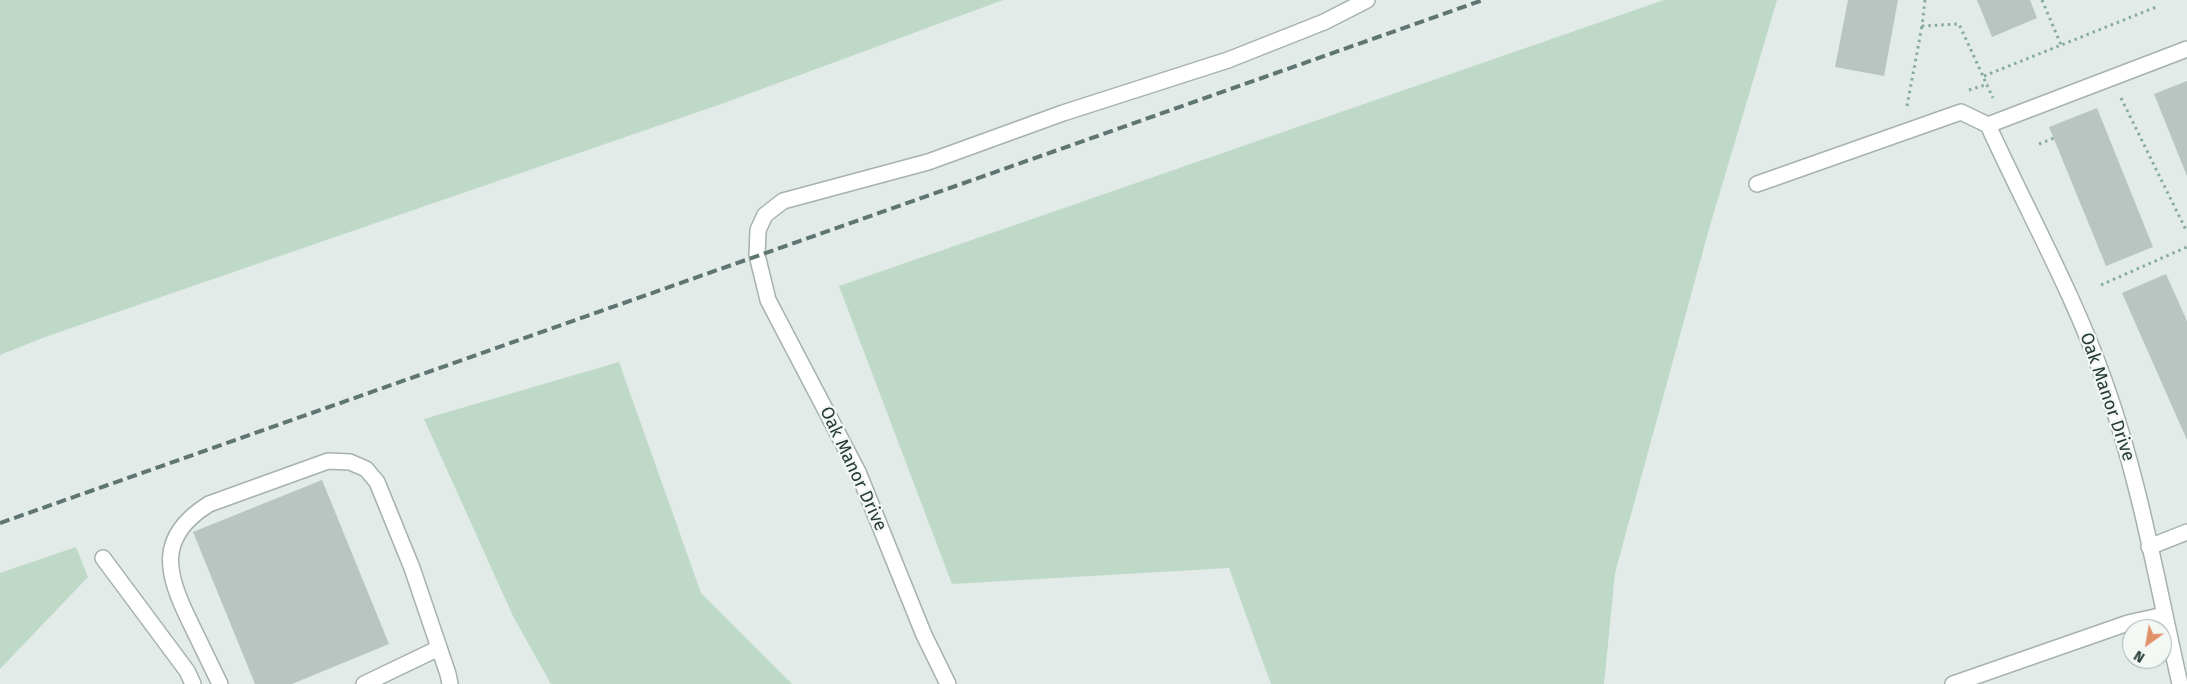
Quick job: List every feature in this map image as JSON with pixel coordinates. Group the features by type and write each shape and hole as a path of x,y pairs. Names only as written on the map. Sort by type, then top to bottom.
{"street":[{"name":"Oak Manor Drive","path":"948,684 924,635 858,472 768,300 757,255 758,230 765,215 783,201 928,162 1063,113 1228,60 1324,22 1367,0"},
{"path":"1757,184 1961,112 1995,122 2187,49"},
{"name":"Oak Manor Drive","path":"1995,122 2090,341 2106,384 2138,489 2180,684"},
{"path":"220,684 175,592 170,566 170,550 179,531 191,515 209,504 328,461 350,462 366,469 377,482 412,568 450,684"},
{"path":"2149,547 2187,532"},
{"path":"103,558 186,671 193,684"},
{"path":"1953,684 2128,622 2164,615"},
{"path":"364,684 439,648"}],"path":[{"path":"1906,111 1925,0"},
{"path":"2042,0 2061,45"},
{"path":"1984,76 2156,7"},
{"path":"1922,26 1959,24 1988,84 1995,122"},
{"path":"1961,93 1988,84"},
{"path":"2117,90 2187,232"},
{"path":"2039,144 2054,138"},
{"path":"2101,285 2187,247"}],"green space":[{"path":"0,0 1003,0 724,103 45,337 0,355"},
{"path":"1664,0 1777,0 1709,229 1615,573 1604,684 1271,684 1229,568 952,584 839,286"},
{"path":"619,362 701,593 792,684 551,684 513,616 424,419"},
{"path":"76,547 88,577 0,669 0,573"}],"building":[{"path":"1848,0 1898,0 1884,76 1835,67"},
{"path":"1977,0 2030,0 2037,18 1992,37"},
{"path":"2187,81 2187,176 2154,94"},
{"path":"2097,108 2153,247 2106,266 2049,127"},
{"path":"2166,274 2187,321 2187,440 2122,293"},
{"path":"322,480 389,644 292,684 255,684 193,532"}],"railway":[{"path":"0,523 1483,0"}]}
